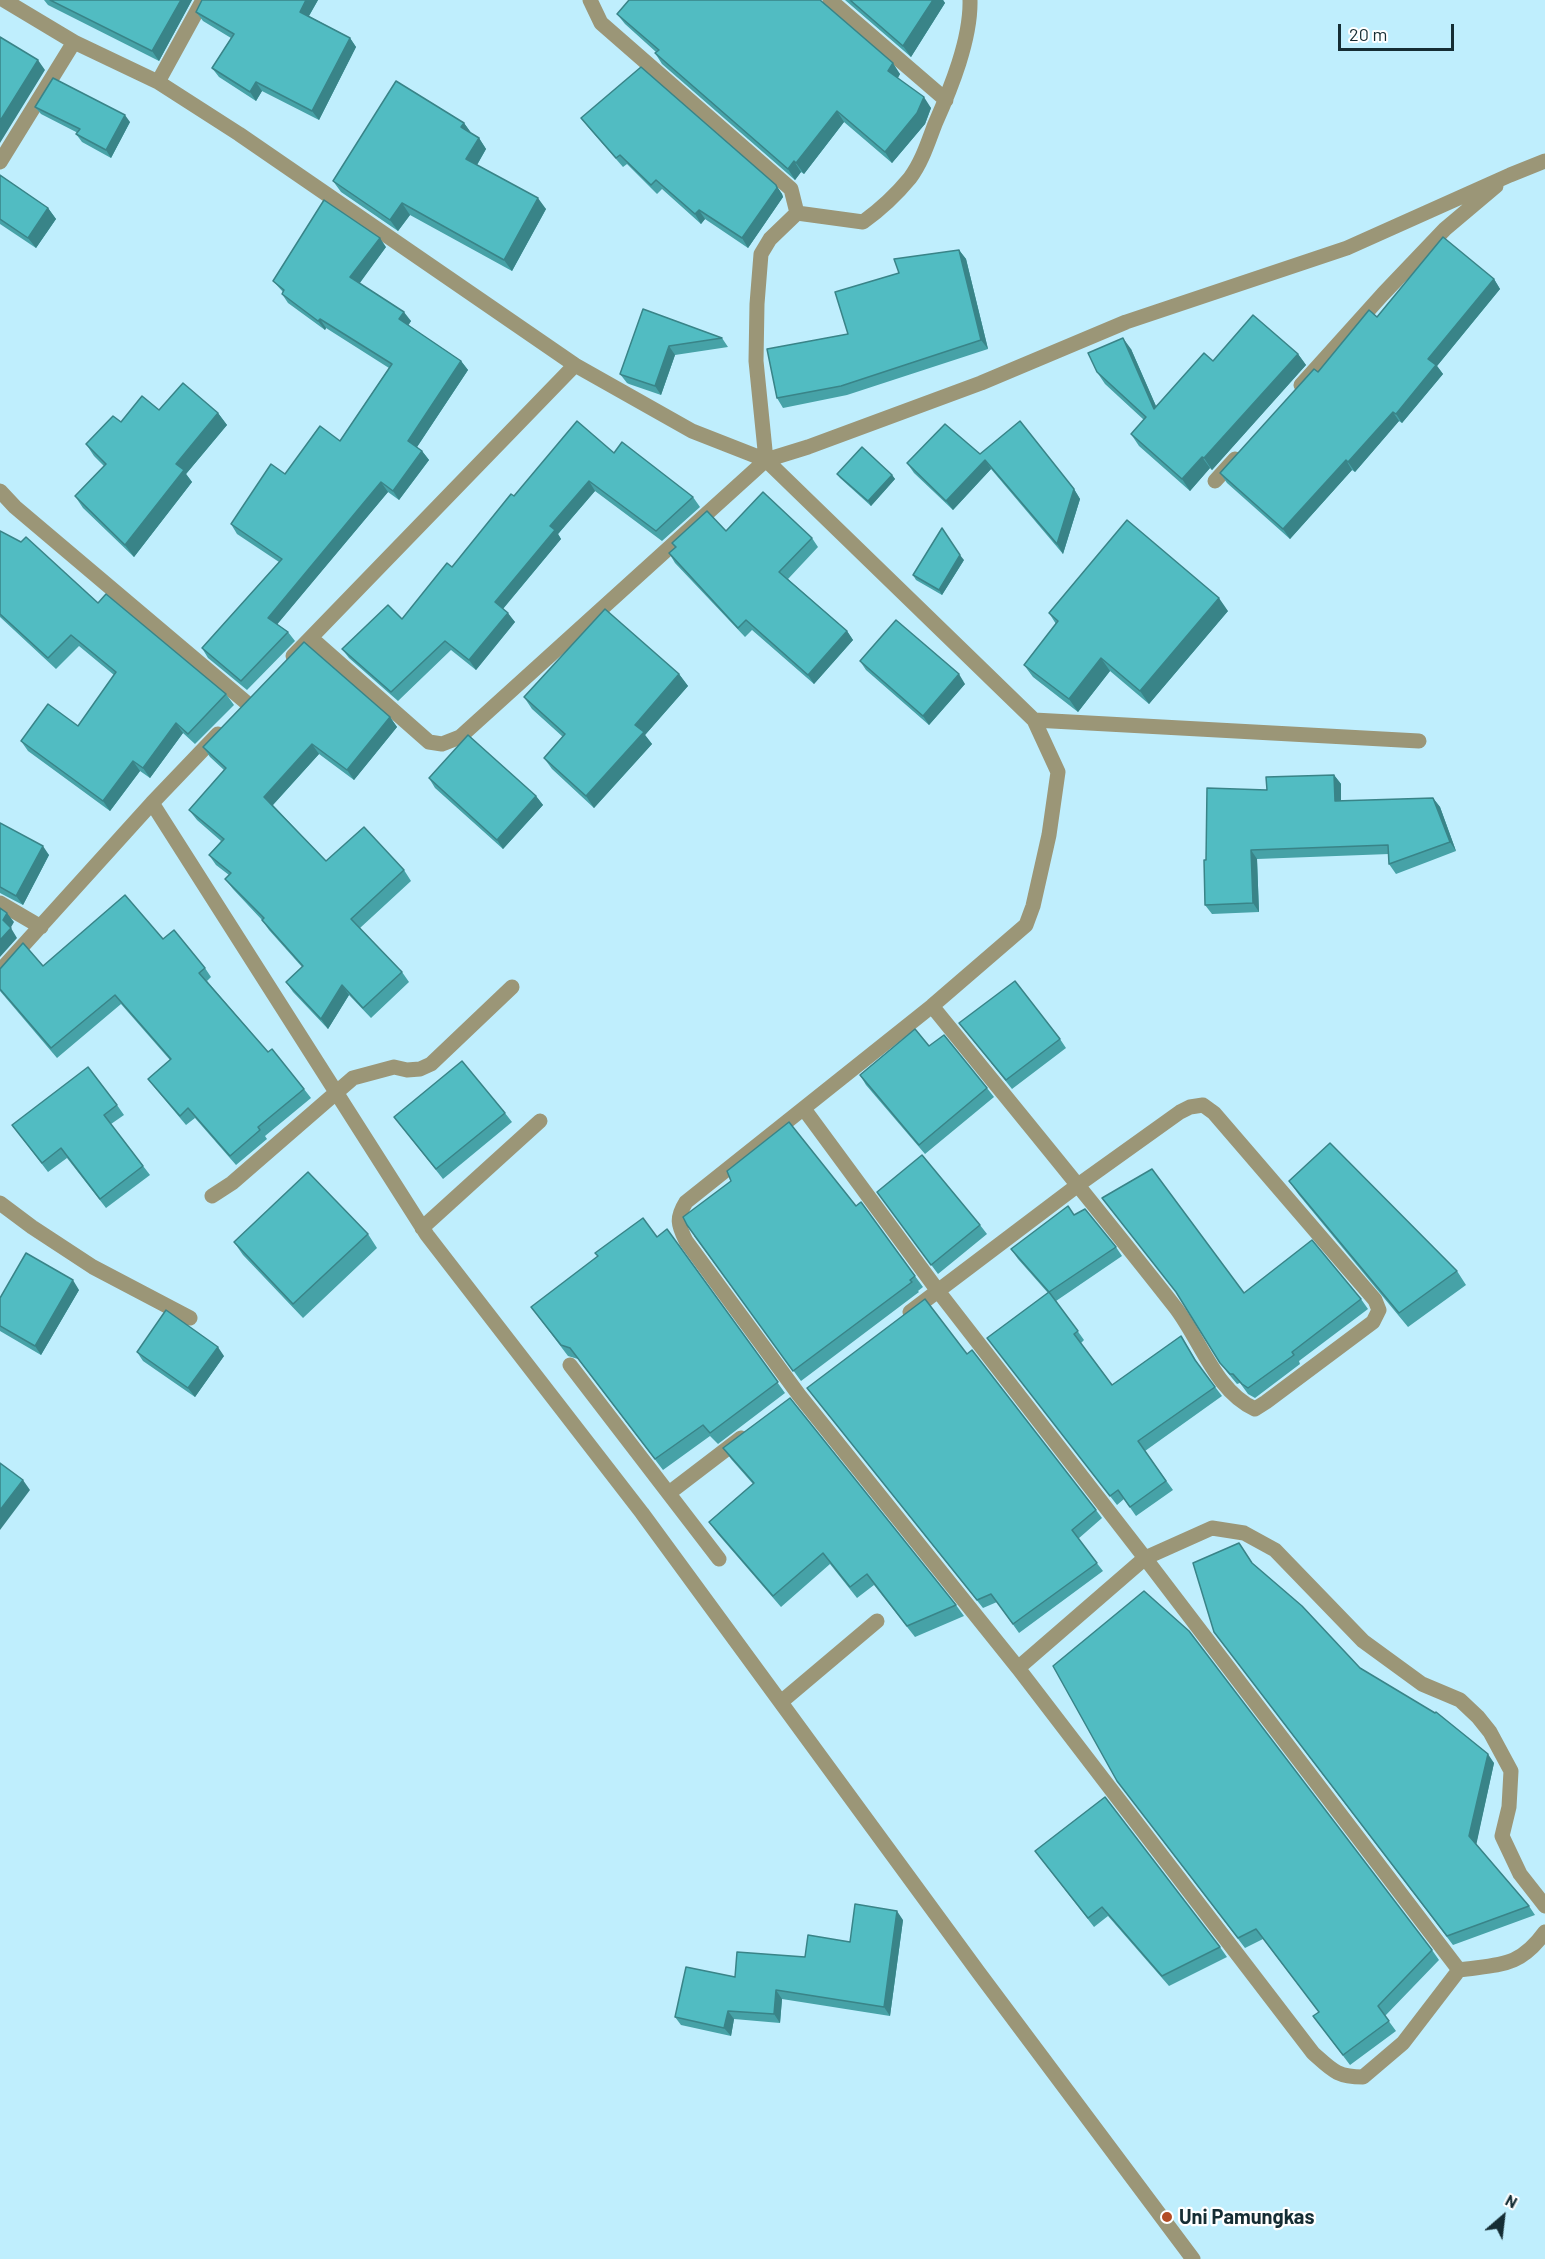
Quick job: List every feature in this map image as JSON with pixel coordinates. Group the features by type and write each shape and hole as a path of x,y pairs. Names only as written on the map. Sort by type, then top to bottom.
{"street":[{"path":"4,0 74,42 158,82 292,169 575,365 692,431 766,460 1034,720 1058,772 1049,835 1033,906 1026,925 932,1006 686,1202 678,1214 678,1225 686,1241 798,1395 1018,1668 1313,2053 1334,2072 1346,2077 1363,2077 1403,2043 1459,1970 1511,1962 1532,1949 1545,1932"},
{"path":"158,82 204,0"},
{"path":"590,0 601,23 791,189 798,213"},
{"path":"830,0 946,100"},
{"path":"798,213 863,222 886,204 911,176 925,151 946,100 963,47 970,0"},
{"path":"0,162 74,42"},
{"path":"311,638 429,742 442,744 460,737 766,460 808,447 981,383 1125,322 1347,248 1545,161"},
{"path":"1291,397 1445,229 1510,175"},
{"path":"766,460 756,361 761,254 770,239 798,213"},
{"path":"279,671 575,365"},
{"path":"1215,481 1245,448"},
{"path":"0,491 15,507 244,708 152,803 0,970"},
{"path":"1034,720 1419,741"},
{"path":"152,803 422,1228 642,1513 986,1982 1193,2259"},
{"path":"0,903 41,927"},
{"path":"212,1196 232,1182 353,1078 394,1067 407,1070 420,1069 431,1064 512,987"},
{"path":"901,1319 1078,1185 1180,1112 1190,1107 1203,1105 1214,1113 1329,1246 1375,1300 1379,1310 1374,1322 1254,1409 1245,1405 1223,1384 1176,1308 1078,1185 932,1006"},
{"path":"804,1109 938,1291 1459,1970"},
{"path":"422,1228 540,1121"},
{"path":"0,1203 93,1267 190,1318"},
{"path":"570,1365 719,1558"},
{"path":"669,1493 752,1430"},
{"path":"1018,1668 1145,1558 1212,1528 1245,1533 1275,1550 1363,1641 1422,1684 1460,1700 1478,1717 1490,1732 1511,1771 1509,1807 1502,1836 1520,1874 1545,1906"},
{"path":"781,1702 877,1621"}],"building":[{"path":"50,0 181,0 152,51"},
{"path":"202,0 306,0 300,12 350,38 312,111 256,82 250,92 212,68 234,34 196,12"},
{"path":"629,0 820,0 893,63 888,71 924,97 917,113 885,152 837,111 796,163 794,161 788,169 655,53 659,50 617,14"},
{"path":"850,0 933,0 903,46"},
{"path":"0,37 38,60 0,121"},
{"path":"641,67 776,185 777,188 742,238 699,210 695,214 656,180 651,185 620,155 616,158 581,118"},
{"path":"53,78 125,115 106,150 76,134 80,129 35,107"},
{"path":"396,81 464,123 461,127 479,138 466,159 538,198 504,260 402,203 390,220 333,181"},
{"path":"0,175 48,208 28,238 0,219"},
{"path":"324,200 380,238 350,277 404,312 399,319 461,361 408,441 422,451 393,491 381,482 268,618 288,632 241,681 202,648 282,559 231,524 271,464 285,474 320,426 340,441 392,364 320,319 318,321 282,294 284,290 273,281"},
{"path":"1443,237 1494,279 1428,359 1436,365 1396,414 1393,412 1283,529 1220,473 1314,369 1318,372 1369,310 1377,317"},
{"path":"959,250 981,340 841,386 777,398 767,349 848,334 835,292 899,273 894,259"},
{"path":"643,309 722,338 669,346 655,386 622,375 620,374"},
{"path":"1253,315 1298,354 1204,458 1202,457 1182,479 1131,434 1146,417 1097,372 1088,353 1123,338 1154,409 1204,353 1213,361"},
{"path":"183,383 218,413 176,464 184,470 125,545 75,496 106,464 86,444 113,416 121,422 142,396 159,410"},
{"path":"577,421 614,453 622,442 693,497 656,531 589,481 550,526 555,530 495,602 508,613 469,660 445,641 391,692 342,649 388,605 402,619 447,563 452,567 511,494 514,496"},
{"path":"1020,421 1074,489 1057,544 985,460 946,501 907,463 945,424 980,454"},
{"path":"862,447 892,475 868,501 837,474"},
{"path":"763,492 812,538 779,572 847,631 808,675 746,620 738,628 669,553 676,547 672,543 707,511 726,531"},
{"path":"1127,520 1219,598 1140,691 1101,658 1069,699 1024,665 1058,621 1049,613"},
{"path":"942,528 960,555 939,590 913,575"},
{"path":"0,531 21,542 26,537 98,603 106,594 226,694 188,734 176,723 143,768 133,761 103,801 21,741 48,704 78,726 116,672 71,635 48,658 0,614"},
{"path":"605,609 679,674 635,725 644,732 586,796 544,758 565,734 524,697"},
{"path":"896,620 959,674 923,716 860,661"},
{"path":"304,642 390,717 347,770 312,744 264,797 326,861 364,827 404,870 351,919 402,972 363,1008 342,985 321,1019 286,982 303,966 262,920 264,918 225,879 231,873 209,855 224,839 189,810 226,768 203,747"},
{"path":"468,735 536,796 497,840 429,778"},
{"path":"1334,775 1335,801 1433,798 1450,842 1389,864 1388,845 1251,850 1253,903 1205,905 1207,788 1267,790 1266,777"},
{"path":"0,823 43,846 16,896 0,887"},
{"path":"125,895 163,939 174,930 205,968 199,973 268,1052 272,1049 304,1089 258,1127 260,1130 230,1156 188,1108 180,1116 148,1079 171,1059 115,995 51,1048 0,989 0,969 23,943 43,966"},
{"path":"0,908 7,913 3,920 11,928 0,940"},
{"path":"1015,981 1060,1039 1006,1080 959,1023"},
{"path":"915,1029 929,1046 944,1035 987,1088 919,1145 860,1075"},
{"path":"462,1061 505,1113 436,1169 394,1117"},
{"path":"88,1067 117,1105 104,1115 143,1166 100,1199 61,1148 42,1163 12,1125"},
{"path":"789,1122 856,1206 861,1202 915,1276 910,1280 912,1282 793,1371 683,1217 731,1181 727,1171"},
{"path":"1330,1143 1457,1271 1399,1313 1289,1181"},
{"path":"922,1155 980,1225 931,1265 877,1192"},
{"path":"1152,1169 1244,1293 1312,1240 1361,1299 1292,1352 1294,1355 1248,1388 1220,1363 1176,1292 1102,1198"},
{"path":"308,1172 368,1234 293,1304 234,1242"},
{"path":"1068,1206 1074,1215 1085,1209 1116,1247 1049,1292 1011,1249"},
{"path":"643,1218 657,1237 667,1229 778,1382 710,1433 703,1425 655,1459 570,1348 561,1345 531,1307 598,1256 595,1253"},
{"path":"26,1253 73,1280 35,1346 0,1326 0,1298"},
{"path":"1049,1292 1078,1331 1074,1334 1112,1385 1181,1336 1215,1387 1138,1441 1166,1481 1130,1507 1118,1490 1110,1496 987,1338"},
{"path":"925,1299 967,1354 972,1350 1096,1510 1072,1530 1097,1563 1013,1624 991,1594 977,1600 807,1388"},
{"path":"166,1310 218,1347 188,1388 137,1352"},
{"path":"790,1398 956,1605 907,1626 867,1574 850,1587 823,1553 773,1596 709,1522 754,1483 723,1448"},
{"path":"0,1463 23,1480 0,1510"},
{"path":"1239,1543 1252,1563 1302,1606 1360,1668 1436,1712 1488,1754 1469,1836 1529,1906 1447,1936 1214,1632 1193,1563"},
{"path":"1144,1591 1189,1631 1432,1950 1378,2006 1389,2021 1343,2055 1313,2016 1319,2012 1256,1929 1238,1938 1117,1781 1053,1666"},
{"path":"1105,1797 1220,1947 1162,1976 1102,1907 1088,1918 1035,1851"},
{"path":"855,1904 897,1911 884,2007 776,1990 774,2014 728,2011 724,2028 675,2017 686,1967 735,1977 737,1952 805,1957 808,1935 850,1942"}],"place":[{"name":"Uni Pamungkas","path":"1167,2217"}]}
